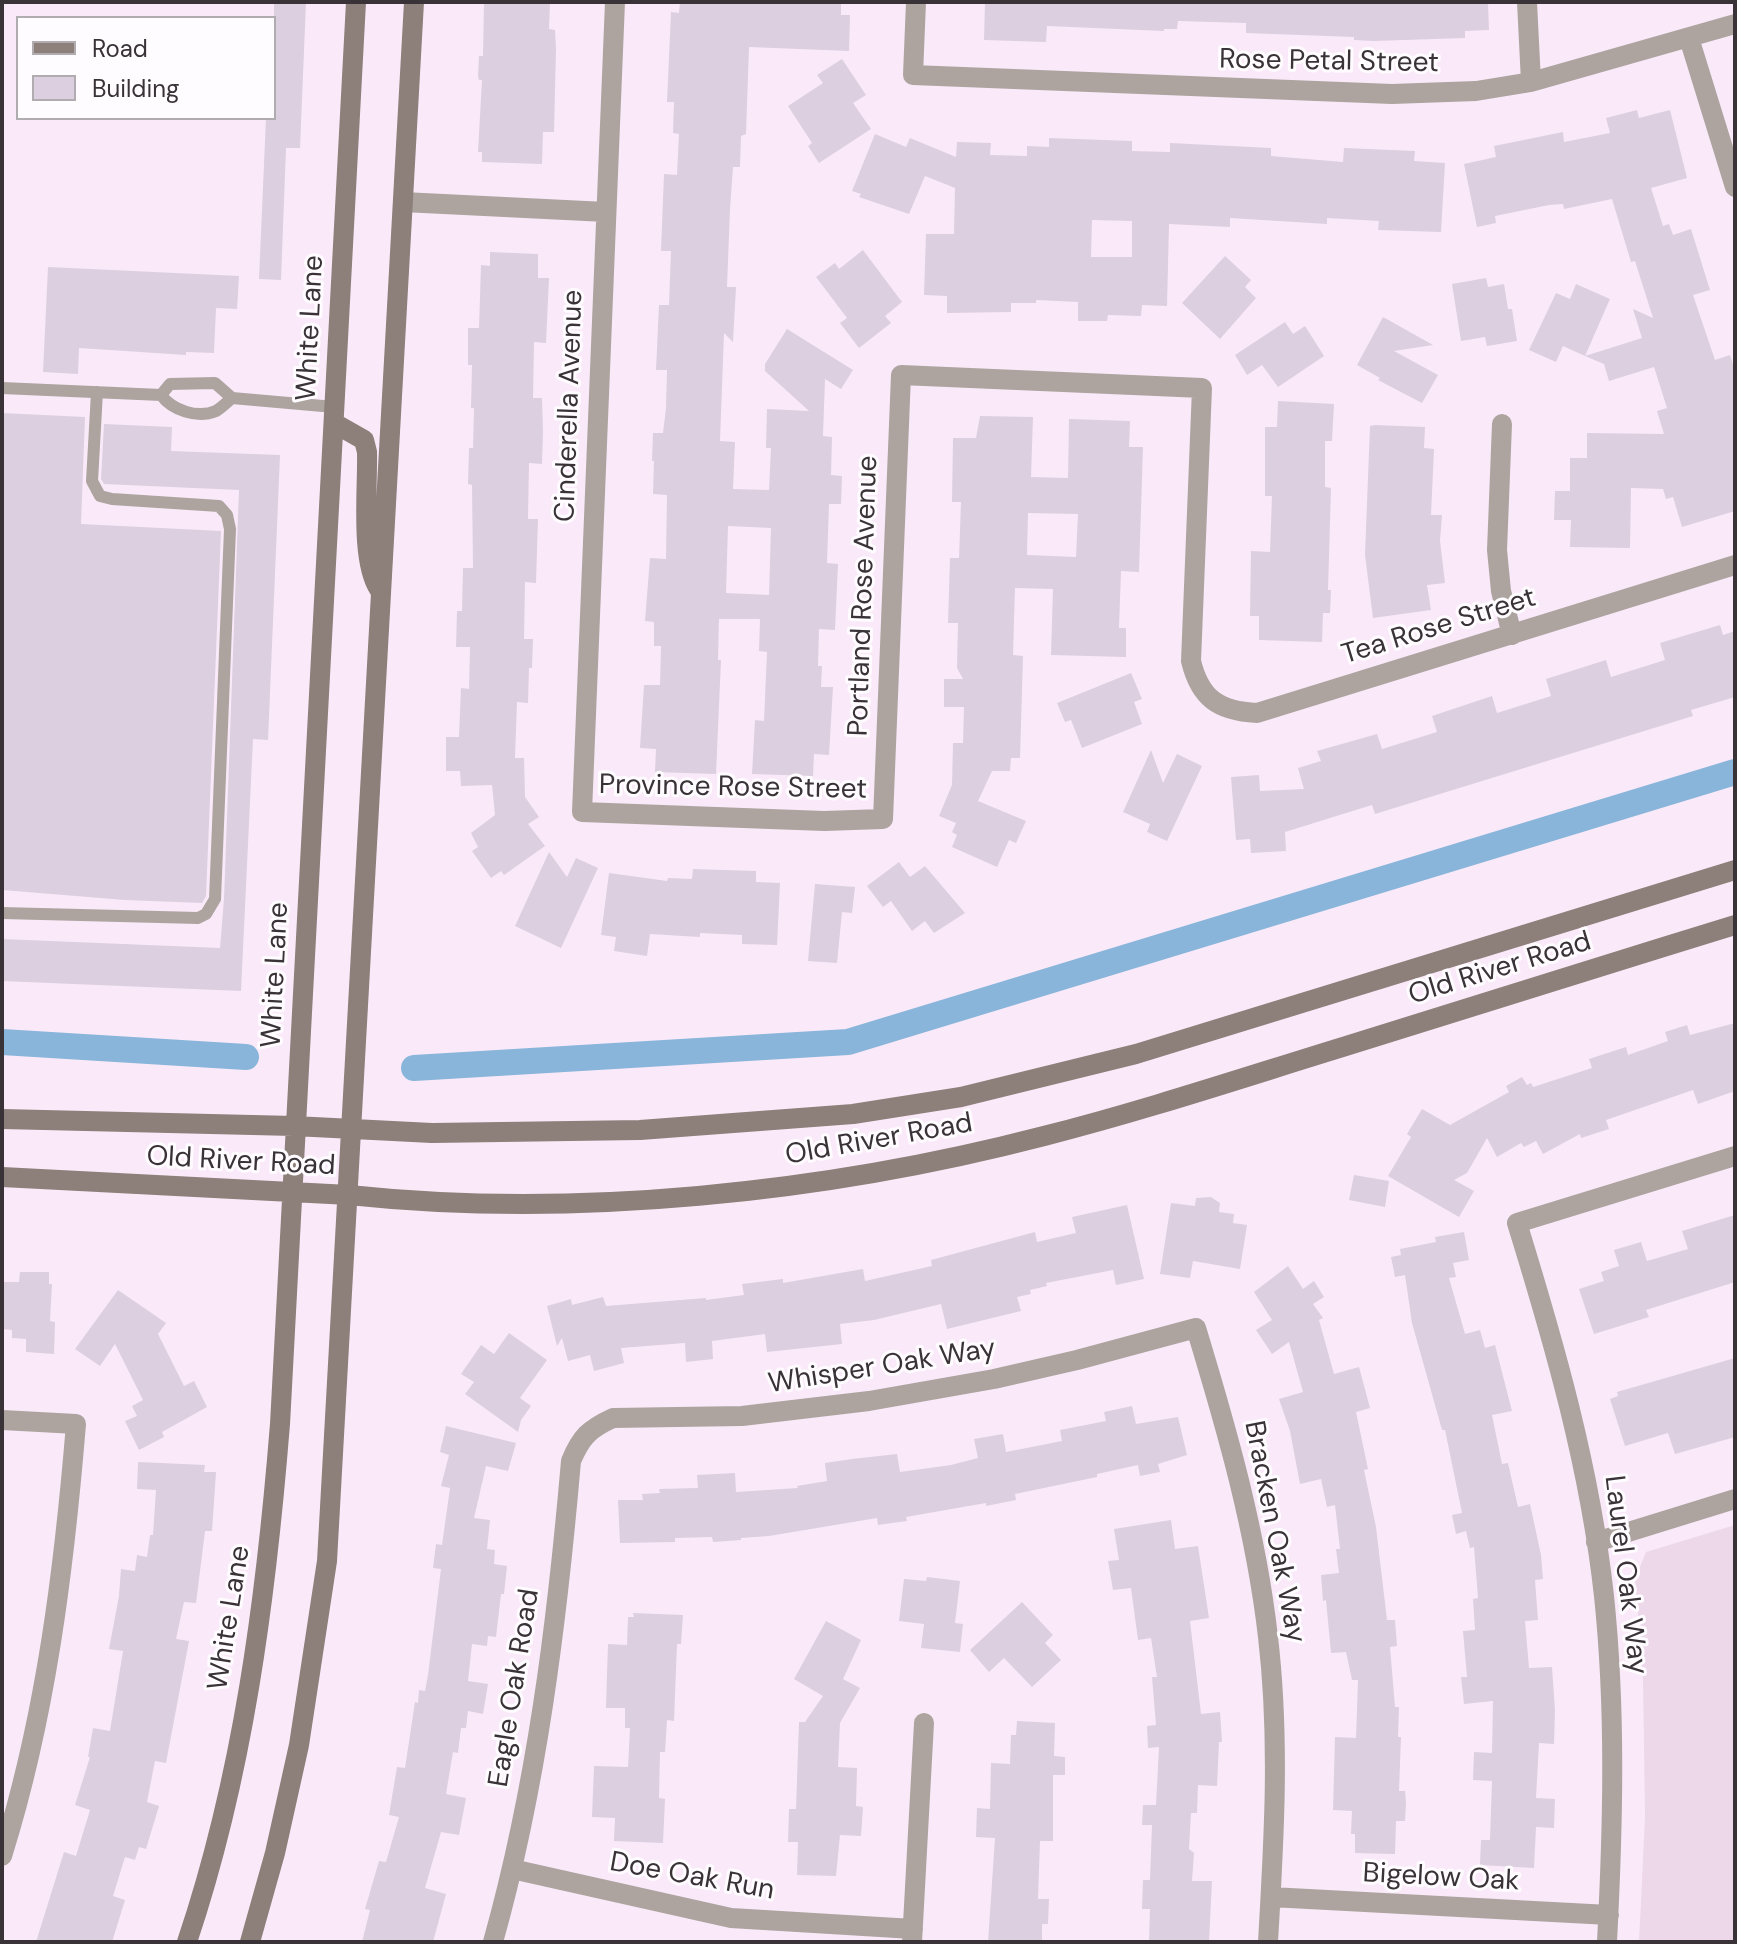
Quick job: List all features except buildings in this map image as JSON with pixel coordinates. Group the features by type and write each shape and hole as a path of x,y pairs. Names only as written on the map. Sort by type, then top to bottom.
{"main road":[{"name":"White Lane","path":"187,1942 219,1827 243,1719 271,1535 280,1424 356,2"},
{"path":"250,1942 275,1853 299,1745 327,1561 414,2"},
{"path":"334,415 364,440 367,452 368,560 372,578 382,592"},
{"name":"Old River Road","path":"2,1119 294,1126 432,1133 640,1130 853,1114 961,1097 1136,1054 1735,870"},
{"name":"Old River Road","path":"2,1177 349,1195 403,1201 503,1203 631,1200 759,1189 858,1175 970,1154 1153,1106 1735,925"}],"street":[{"name":"Cinderella Avenue","path":"582,812 615,2"},
{"name":"Rose Petal Street","path":"916,2 913,75 1392,94 1476,91 1531,82 1735,24"},
{"path":"1527,2 1531,82"},
{"path":"1689,38 1735,187"},
{"path":"403,202 606,212"},
{"name":"Portland Rose Avenue","path":"883,819 901,375 1202,388 1191,653"},
{"path":"1502,424 1497,550 1501,591 1512,635"},
{"name":"Tea Rose Street","path":"1191,653 1196,679 1205,694 1219,705 1236,712 1257,713 1735,565"},
{"name":"Province Rose Street","path":"582,812 824,821 883,819"},
{"name":"Laurel Oak Way","path":"1607,1942 1614,1791 1604,1597 1578,1438 1558,1357 1517,1223 1735,1156"},
{"name":"Whisper Oak Way","path":"579,1441 594,1427 613,1418 742,1416 869,1401 1022,1373 1196,1328"},
{"name":"Bracken Oak Way","path":"1196,1328 1242,1488 1268,1639 1276,1792 1268,1942"},
{"path":"2,1420 76,1424 65,1556 50,1654 30,1751 2,1856"},
{"name":"Eagle Oak Road","path":"493,1942 535,1758 564,1551 571,1461 579,1441"},
{"path":"1596,1542 1735,1499"},
{"path":"913,1936 924,1723"},
{"name":"Doe Oak Run","path":"512,1869 731,1918 913,1936"},
{"name":"Bigelow Oak","path":"1271,1897 1609,1915"}],"lane":[{"path":"161,395 170,384 215,383 232,398 334,415"},
{"path":"2,388 161,395"},
{"path":"2,913 198,918 206,914 215,899 230,529 227,515 219,506 100,496 92,481 97,392"},
{"path":"161,395 168,405 180,411 198,413 214,412 232,398"}],"shaded area":[{"path":"1735,1525 1735,1942 1639,1942 1645,1817 1643,1680 1635,1579 1646,1552"}],"waterway":[{"path":"414,1068 848,1042 1735,772"},
{"path":"2,1042 246,1057"}]}
